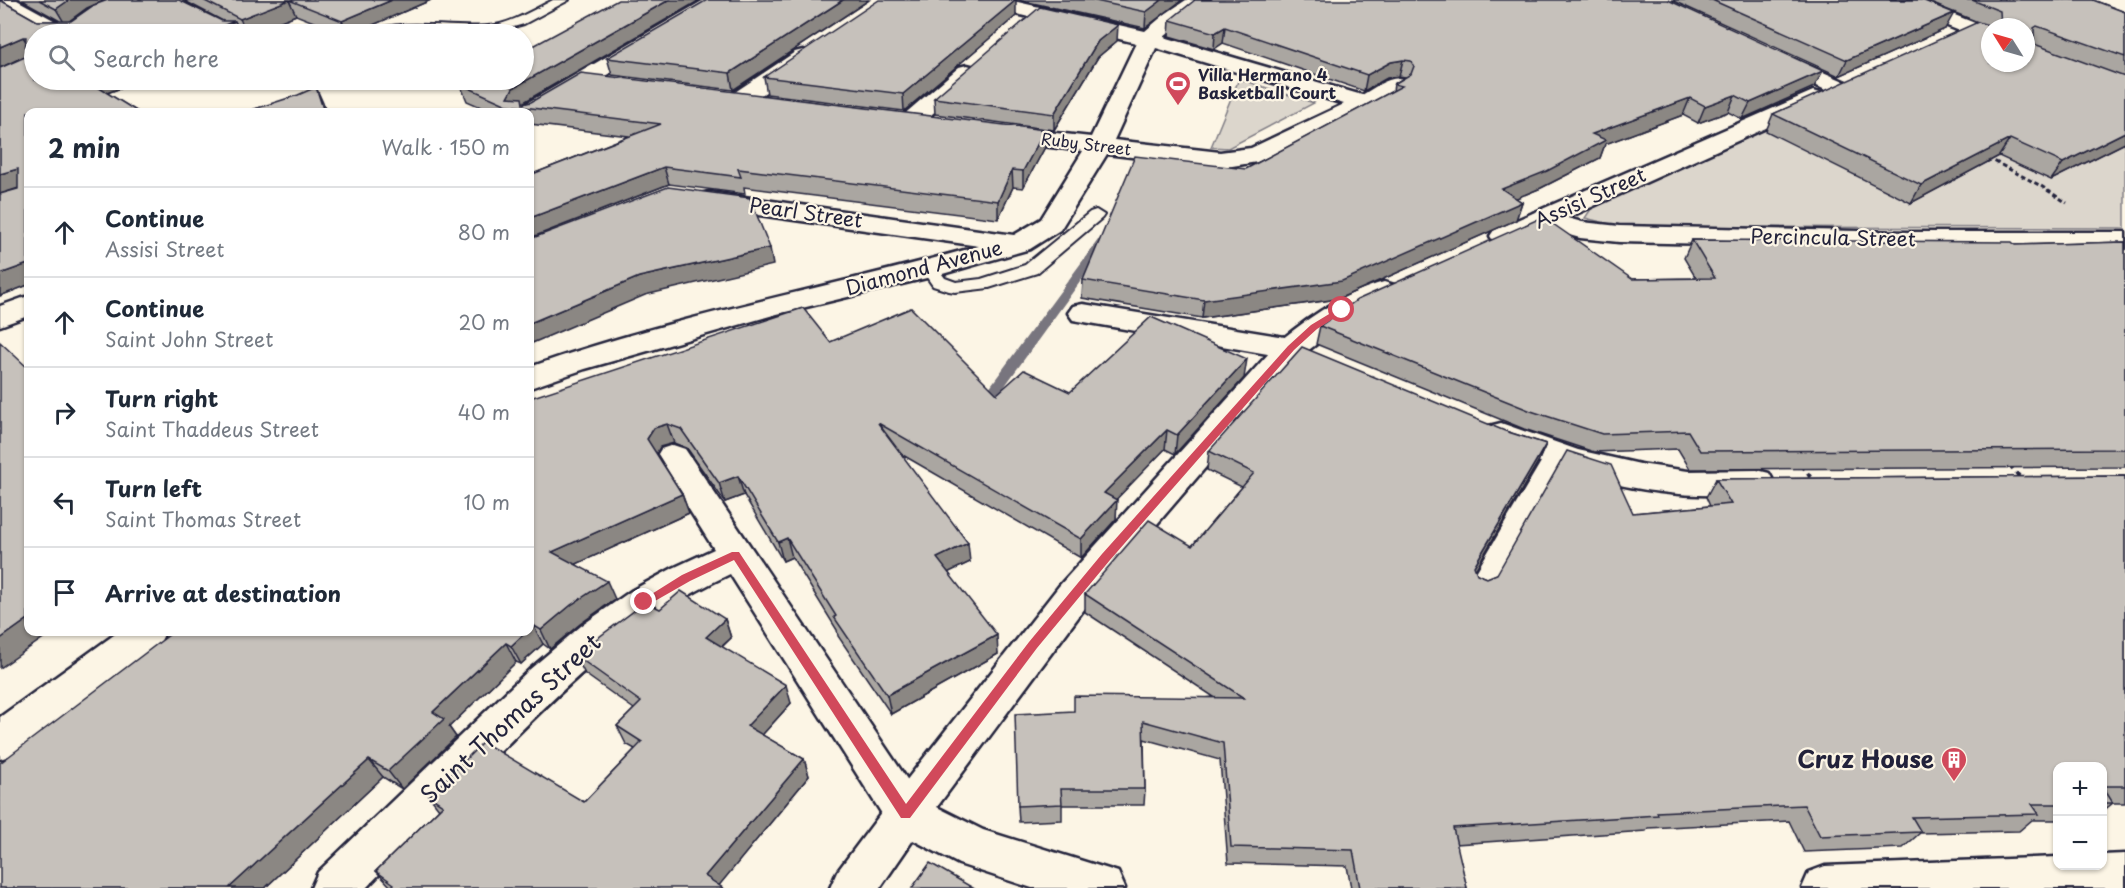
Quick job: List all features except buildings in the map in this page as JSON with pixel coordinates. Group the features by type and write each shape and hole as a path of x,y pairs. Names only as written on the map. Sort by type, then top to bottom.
{"street":[{"path":"2,0 54,24"},
{"path":"534,108 719,0"},
{"path":"982,0 1149,39 1365,103"},
{"name":"Diamond Avenue","path":"534,377 574,362 771,306 929,269 1020,243 1051,224 1099,146 1149,39 1172,18 1200,0"},
{"path":"1899,0 1979,33"},
{"path":"1020,26 1037,12"},
{"path":"1936,43 1979,33"},
{"path":"771,105 726,99 821,44"},
{"name":"Assisi Street","path":"1479,248 1849,82 1763,52"},
{"path":"944,126 897,120 986,56"},
{"path":"581,80 614,84"},
{"name":"Ruby Street","path":"980,131 1220,160 1257,155 1365,103 1397,84"},
{"name":"Pearl Street","path":"681,196 1020,243"},
{"name":"Percincula Street","path":"1542,219 1580,230 1618,234 1909,240 2120,240"},
{"path":"853,888 1028,652 1106,557 1291,348 1314,327 1342,310 1406,281"},
{"path":"1083,313 1291,348 1324,361"},
{"path":"1478,425 1608,471 1690,483 1807,472"},
{"path":"673,457 906,814 975,849 1102,888"},
{"name":"Saint Thomas Street","path":"334,888 543,682 595,636 686,578 736,555"},
{"path":"0,741 141,636"},
{"path":"1825,888 2125,876"}],"lane":[{"path":"510,24 562,0"},
{"path":"929,269 939,282 955,287 983,284 1031,269 1096,215"},
{"path":"1480,585 1555,454"}],"path":[{"path":"1982,155 2041,186 2120,240"},
{"path":"2008,462 2023,481"},
{"path":"2117,462 2125,471"}],"shaded area":[{"path":"1976,39 1981,48 1981,72 2035,72 2035,69 2125,125 2125,228 1622,227 1585,218 1595,203"},
{"path":"1239,79 1314,103 1228,148 1211,147"}],"waterway":[{"path":"994,391 1102,243 1107,241"}],"place":[{"name":"Villa Hermano 4 Basketball Court","path":"1178,107"},
{"name":"Cruz House","path":"1954,783"}],"route":[{"path":"644,602 686,578 736,555 906,814 1033,645 1106,557 1291,348 1314,327 1342,310"}]}
